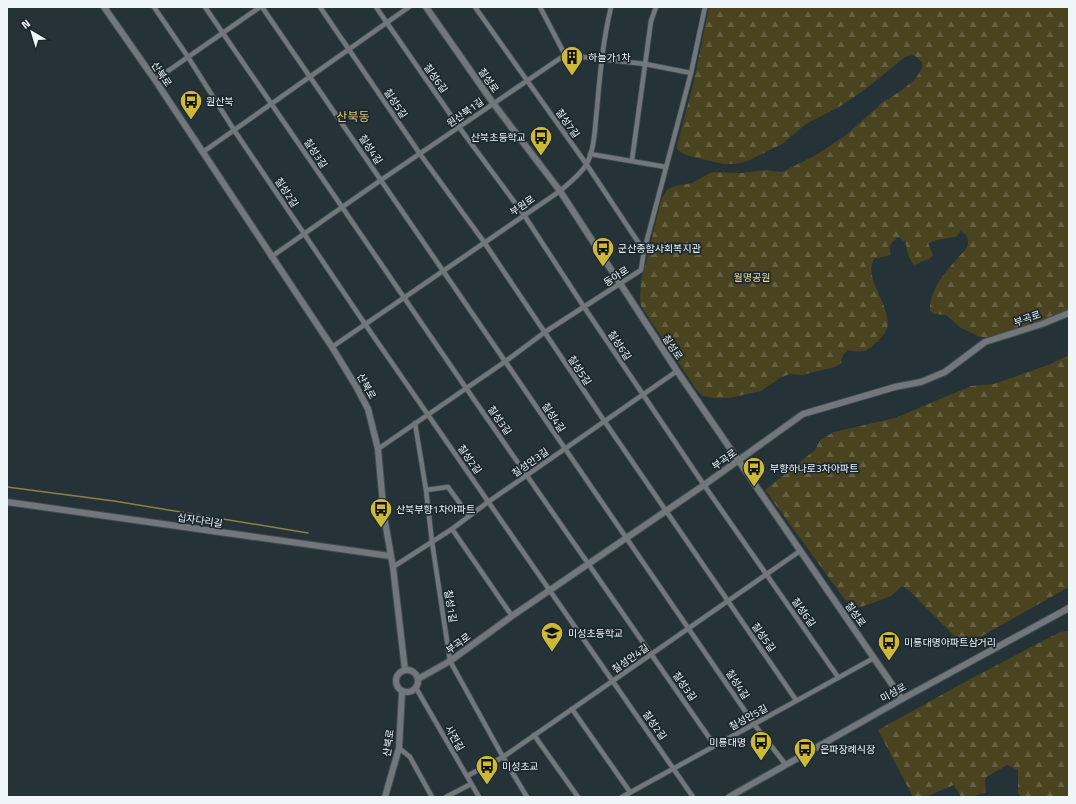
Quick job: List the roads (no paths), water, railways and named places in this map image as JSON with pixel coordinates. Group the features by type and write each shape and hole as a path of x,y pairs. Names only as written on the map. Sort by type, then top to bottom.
{"street":[{"name":"산북로","path":"104,7 155,80 332,347 368,409 378,449 384,516 405,670"},
{"name":"칠성2길","path":"154,7 188,57 234,130 365,324 693,797"},
{"name":"칠성3길","path":"205,7 466,388 715,746"},
{"path":"155,80 261,7"},
{"name":"칠성4길","path":"261,7 506,361 754,724 786,765"},
{"name":"칠성5길","path":"320,7 420,154 484,242 605,422 667,510 796,700"},
{"name":"칠성6길","path":"376,7 459,127 524,215 704,485 838,677"},
{"name":"칠성로","path":"426,7 493,103 560,191 677,372 902,699"},
{"name":"칠성7길","path":"475,7 587,165 644,251"},
{"path":"540,7 565,55 645,64 691,73"},
{"name":"부원로","path":"332,347 560,191 587,165 594,141 602,60 607,23 612,7"},
{"path":"632,160 645,64 652,21 656,7"},
{"name":"동아로","path":"378,449 506,361 545,332 641,270 644,251 691,73 705,7"},
{"path":"203,152 407,8"},
{"name":"원산북1길","path":"271,257 493,103 565,55"},
{"path":"590,154 666,167"},
{"name":"부곡로","path":"418,679 450,661 512,616 704,485 803,414 895,387 921,382 945,372 985,342 1042,324 1069,313"},
{"name":"칠성안3길","path":"392,567 452,529 488,502 677,372"},
{"name":"칠성1길","path":"415,424 426,490 432,542 450,661 527,797"},
{"path":"426,490 448,487 469,516"},
{"name":"십자다리길","path":"7,502 390,556"},
{"path":"452,529 512,616"},
{"name":"칠성안4길","path":"467,776 503,757 800,551"},
{"name":"미성로","path":"729,797 902,699 1069,608"},
{"name":"칠성안5길","path":"622,797 874,658"},
{"path":"405,670 414,673 418,679 416,688 408,693 402,692 396,685 396,678 400,672 405,670"},
{"name":"사전길","path":"416,688 479,797"},
{"name":"산북로","path":"385,797 399,748 402,692"},
{"path":"572,709 630,792"},
{"path":"534,735 578,797"},
{"path":"399,748 410,757 432,797"},
{"path":"446,797 471,784"}],"waterway":[{"path":"7,487 114,501 308,533"}],"place":[{"name":"하늘가1차","path":"572,76"},
{"name":"원산북","path":"191,120"},
{"name":"산북초등학교","path":"541,156"},
{"name":"군산종합사회복지관","path":"603,268"},
{"name":"부향하나로3차아파트","path":"754,488"},
{"name":"산북부향1차아파트","path":"381,528"},
{"name":"미성초등학교","path":"552,652"},
{"name":"미룡대명아파트삼거리","path":"889,662"},
{"name":"미룡대명","path":"761,762"},
{"name":"은파장례식장","path":"805,768"},
{"name":"미성초교","path":"487,786"}],"district":[{"name":"산북동","path":"353,117"}],"park label":[{"name":"월명공원","path":"752,277"}]}
